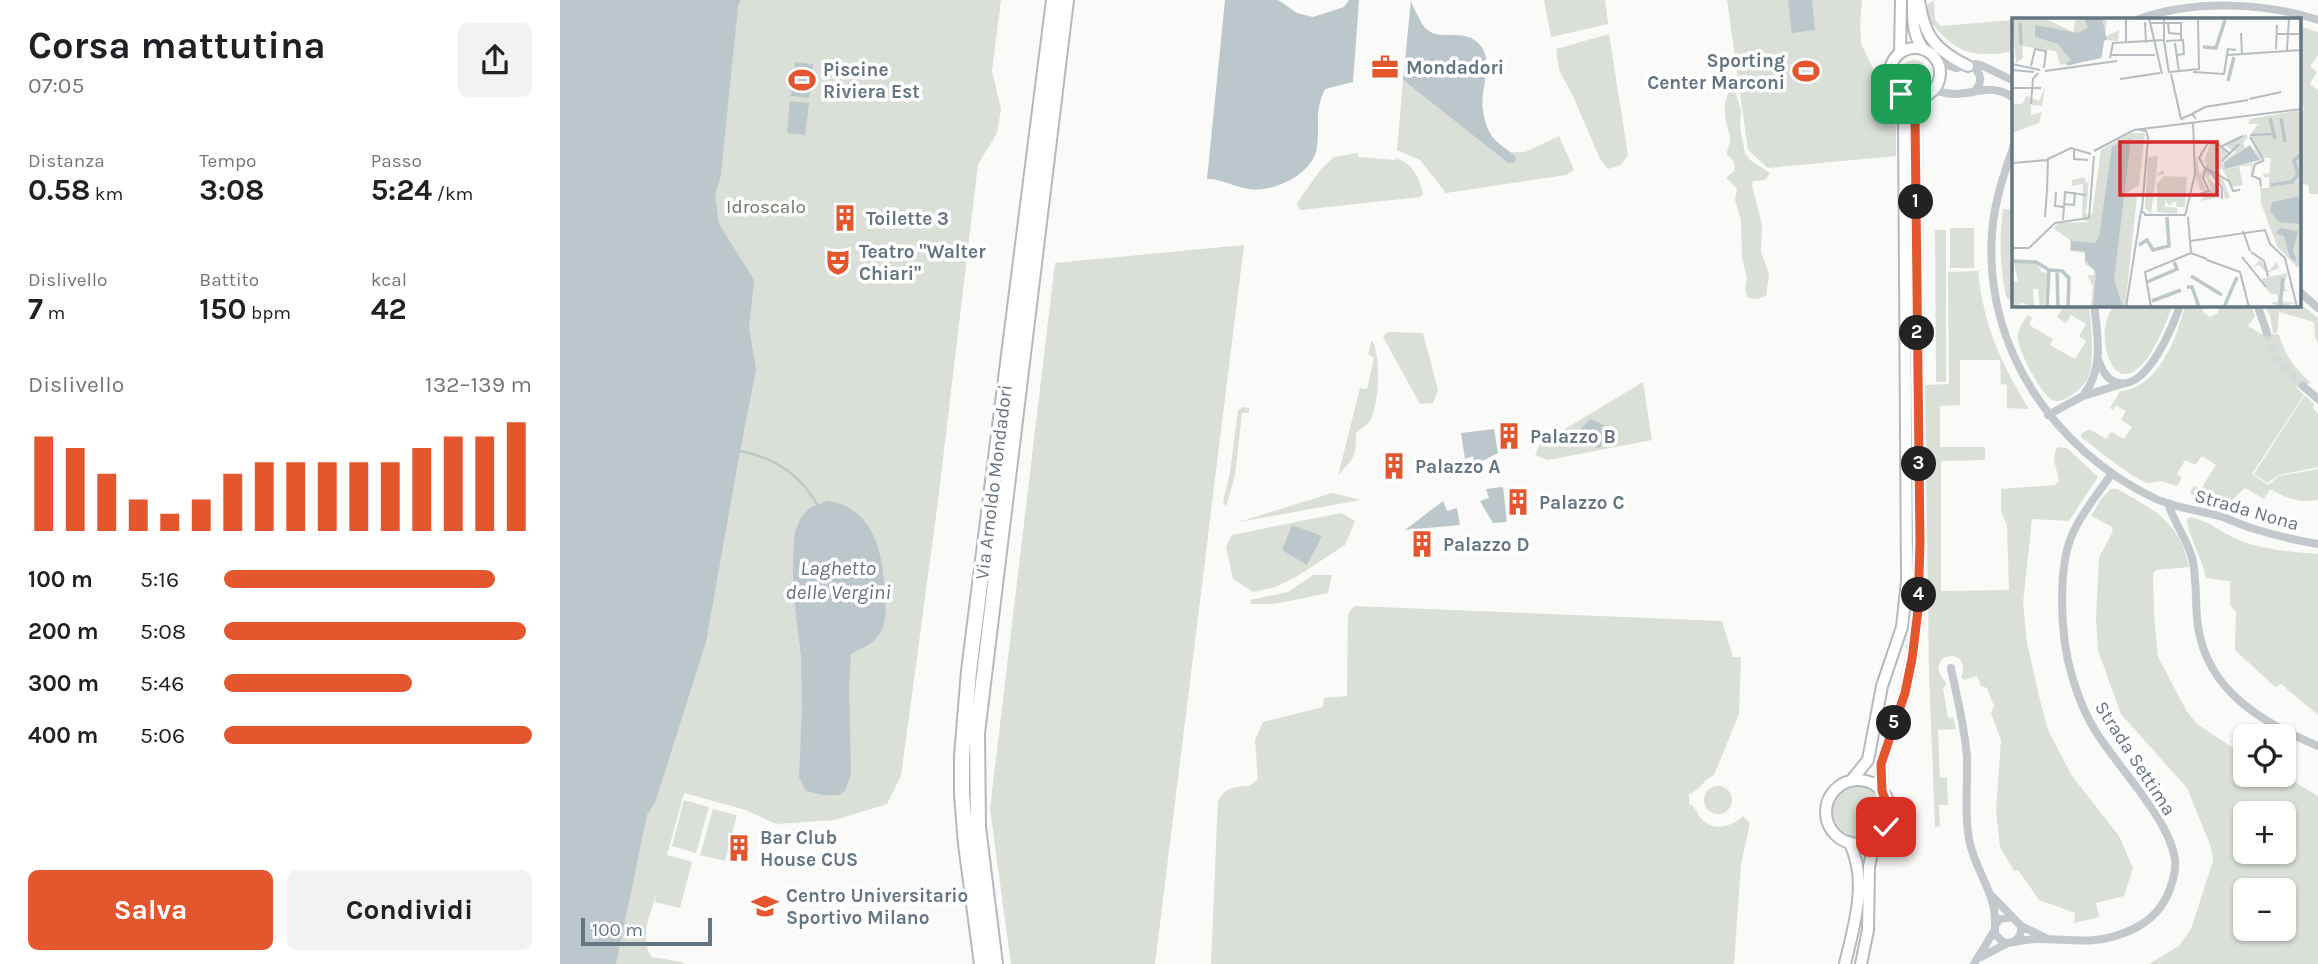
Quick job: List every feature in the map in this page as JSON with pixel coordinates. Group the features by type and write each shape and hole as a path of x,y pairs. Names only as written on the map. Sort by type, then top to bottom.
{"highway":[{"name":"Via Arnoldo Mondadori","path":"982,964 966,844 962,756 969,671 1054,0"},
{"path":"1063,23 1066,0"},
{"path":"1063,23 1072,0"},
{"name":"Via Arnoldo Mondadori","path":"995,964 978,827 977,733 1063,23"}],"main road":[{"path":"1900,53 1901,0"},
{"path":"1849,842 1860,843 1875,838 1886,827 1889,806 1882,791 1881,764 1905,693 1918,610 1920,542 1915,117 1940,75 1937,62 1924,50 1914,28 1913,0"},
{"path":"1919,0 1924,29 1949,56 1968,66"},
{"path":"1924,50 1912,48 1900,53 1893,61 1890,73 1893,86 1901,94 1912,98 1928,93"},
{"path":"1845,964 1857,911 1859,869 1849,842 1834,832 1826,813 1828,801 1834,791 1851,781 1868,760 1882,686 1902,627 1907,581 1904,116 1901,94"},
{"path":"1851,781 1870,783 1882,791"},
{"path":"1861,964 1868,930 1869,867 1875,838"}],"street":[{"path":"2142,18 2152,14 2166,16 2179,9 2219,5 2282,10 2318,20"},
{"path":"2179,9 2180,18"},
{"path":"1937,62 1952,68 1983,66 2012,80"},
{"path":"1968,66 1976,69 1980,78 1979,87 1974,92"},
{"path":"1928,93 1957,94 1984,88 1995,89 2012,97"},
{"name":"Strada Nona","path":"2012,152 1996,204 1992,259 1994,293 2011,349 2023,377 2048,415 2083,451 2146,494 2279,536 2318,544"},
{"path":"2301,293 2318,308"},
{"path":"2083,396 2096,375 2098,359 2094,306"},
{"path":"2048,415 2083,396 2133,382 2144,373 2169,334 2179,306"},
{"path":"2258,306 2267,333"},
{"path":"2098,359 2107,377 2122,384"},
{"path":"2303,386 2318,399"},
{"name":"Strada Settima","path":"1976,961 2010,943 2025,940 2087,942 2115,936 2137,927 2160,908 2170,888 2175,869 2173,853 2149,804 2094,729 2082,706 2068,662 2065,641 2062,601 2071,536 2112,473"},
{"path":"2168,503 2190,548 2194,565 2198,627 2212,671 2224,687 2263,720 2318,746"},
{"name":"Strada Settima","path":"1951,668 1966,747 1965,813 1969,840 1975,864 1990,894 1996,916 1995,928 1976,961"},
{"name":"Strada Settima","path":"1990,894 2021,926 2049,940"},
{"path":"2012,917 2000,919 1995,928 1999,940 2010,943 2021,934 2021,926"}],"green space":[{"name":"Idroscalo","path":"560,0 1001,0 992,71 1001,109 997,133 978,164 938,501 901,776 887,804 835,820 776,824 746,810 684,793 667,855 692,862 680,908 655,902 657,892 649,917 646,942 652,957 684,964 560,964"},
{"path":"1544,0 1605,0 1608,24 1551,37"},
{"name":"Sporting Center Marconi","path":"1727,0 1862,0 1861,44 1888,99 1896,128 1896,156 1768,168 1748,150"},
{"path":"1934,0 1935,20 1941,26 2012,20 2012,50 1986,54 1959,48 1945,38 1926,17 1927,5"},
{"path":"2301,27 2318,32 2318,55 2310,66 2317,72 2310,84 2318,90 2318,194 2309,194 2309,186 2301,185"},
{"path":"1609,34 1628,155 1621,165 1608,169 1600,159 1559,70 1556,49"},
{"path":"1914,60 1924,64 1928,74 1924,84 1914,88 1904,84 1900,74 1904,64"},
{"path":"1403,80 1508,163 1516,157 1511,152 1525,152 1559,136 1574,170 1566,175 1446,193 1420,160 1397,150"},
{"path":"1734,88 1741,110 1740,127 1745,153 1750,160 1770,173 1765,180 1753,181 1752,185 1762,225 1761,252 1769,274 1766,296 1757,299 1748,298 1745,291 1747,279 1742,257 1741,221 1735,200 1737,188 1726,178 1735,170 1734,162 1727,154 1730,139 1725,113 1727,96"},
{"path":"1358,153 1358,157 1396,158 1407,164 1414,172 1423,194 1420,197 1300,210 1297,203 1321,169 1334,157"},
{"path":"2003,209 2012,210 2012,301 2006,297 2001,242"},
{"path":"1950,228 1974,228 1974,268 1950,268"},
{"path":"1935,230 1946,230 1946,382 1936,382"},
{"path":"1244,245 1155,964 1011,964 990,809 1055,263"},
{"path":"1978,271 1989,327 2010,375 2029,409 2007,408 2007,385 2001,384 2000,360 1960,360 1960,405 1940,406 1940,447 1985,447 1985,460 1941,461 1941,591 2009,590 2007,525 2001,511 2001,489 2055,485 2059,481 2054,460 2056,449 2067,448 2098,477 2069,521 2032,519 2023,603 2027,643 2048,730 2072,776 2119,836 2133,868 2124,896 2096,903 2099,917 2074,923 2075,913 2039,900 2018,870 2014,871 2000,847 1996,811 2001,740 1991,713 1994,706 1987,688 1981,686 1977,676 1964,680 1961,677 1962,662 1952,656 1942,659 1938,667 1947,684 1943,688 1948,718 1953,717 1956,729 1938,730 1940,777 1947,778 1948,805 1939,805 1940,826 1935,827 1929,672 1925,385 1949,384 1948,272"},
{"path":"2301,305 2318,318 2318,343 2314,322 2279,312 2277,333 2273,333 2270,315 2265,306"},
{"path":"2064,306 2089,306 2092,358 2089,375 2082,386 2068,398 2054,401 2042,390 2031,372 2019,345 2018,336 2028,315 2032,318 2029,325 2053,339 2050,345 2075,359 2086,341 2079,336 2086,324 2071,315 2066,323 2057,317"},
{"path":"2114,306 2173,306 2151,353 2138,369 2131,373 2118,372 2109,360 2105,336 2108,317"},
{"path":"2185,306 2202,306 2203,312 2210,317 2218,313 2220,306 2251,306 2255,316 2248,326 2261,334 2279,334 2291,361 2311,383 2296,387 2304,395 2252,474 2268,485 2279,476 2318,469 2318,500 2293,499 2270,489 2264,499 2245,488 2232,500 2226,511 2204,504 2190,493 2194,486 2201,489 2216,465 2202,456 2195,465 2185,460 2177,474 2182,478 2177,486 2161,481 2148,483 2117,465 2081,437 2081,434 2089,429 2106,439 2111,432 2124,439 2132,427 2121,420 2126,411 2116,405 2113,410 2110,408 2120,391 2133,388 2155,371 2164,359"},
{"path":"1390,332 1423,333 1438,390 1433,403 1420,404 1383,337"},
{"path":"1372,340 1378,369 1373,415 1356,433 1353,457 1338,476 1360,388 1367,389 1374,358 1368,354"},
{"path":"1643,382 1652,440 1548,460 1535,455 1540,444"},
{"path":"2305,395 2314,404 2313,408 2318,414 2318,467 2279,475 2267,483 2254,474"},
{"path":"1249,408 1249,413 1242,413 1235,475 1226,507 1223,502 1238,410"},
{"path":"2111,489 2117,489 2154,511 2179,538 2189,567 2157,570 2153,573 2158,657 2186,710 2197,724 2233,748 2233,787 2296,787 2296,783 2318,796 2318,964 2149,964 2179,946 2191,929 2213,861 2211,847 2187,788 2121,714 2098,650 2096,619 2099,558 2113,531 2111,526 2091,516 2101,499"},
{"path":"1332,493 1361,500 1239,522"},
{"path":"1341,513 1355,521 1345,545 1296,577 1275,587 1253,592 1233,579 1226,547 1232,535"},
{"path":"2190,517 2250,544 2318,554 2318,715 2281,684 2275,687 2235,650 2236,612 2230,605 2230,581 2206,578 2188,525 2187,519"},
{"path":"1313,575 1332,575 1328,593 1274,604 1251,604 1250,600 1288,592"},
{"path":"1354,606 1722,621 1733,657 1741,657 1739,714 1714,775 1689,794 1689,804 1710,825 1727,826 1743,816 1750,823 1741,864 1734,964 1211,964 1218,801 1227,790 1250,786 1258,779 1255,740 1263,722 1323,707 1324,698 1347,696 1348,614"},
{"path":"1858,785 1877,793 1885,812 1877,831 1858,839 1839,831 1831,812 1839,793"},
{"path":"1718,786 1728,790 1732,800 1728,810 1718,814 1708,810 1704,800 1708,790"},
{"path":"684,800 709,807 696,853 672,846"},
{"path":"713,809 737,815 725,861 700,855"}],"water":[{"name":"Idroscalo","path":"560,0 741,0 738,6 721,175 715,195 719,224 754,280 749,327 756,370 706,642 655,803 647,815 616,964 560,964"},
{"path":"1225,0 1278,0 1297,13 1313,17 1344,7 1349,0 1359,0 1353,82 1325,89 1320,104 1314,157 1308,166 1291,180 1269,188 1249,189 1207,179"},
{"path":"1411,0 1425,28 1432,33 1470,38 1483,49 1487,65 1482,102 1485,121 1494,139 1516,157 1515,162 1508,163 1403,80"},
{"path":"1788,0 1812,0 1815,30 1792,33"},
{"name":"Piscine Riviera Est","path":"795,62 813,64 809,98 791,96"},
{"name":"Piscine Riviera Est","path":"790,101 809,103 805,135 787,133"},
{"path":"1590,419 1611,428 1600,448 1568,443"},
{"path":"1494,429 1498,453 1475,465 1473,456 1465,459 1461,433"},
{"path":"1503,487 1507,522 1493,523 1480,501 1489,498 1486,489"},
{"name":"Laghetto delle Vergini","path":"827,501 843,505 856,513 873,535 882,564 886,605 878,636 851,654 851,774 845,791 839,795 806,791 799,777 802,709 801,655 793,593 795,532 801,517 810,508"},
{"path":"1443,501 1447,511 1457,508 1460,525 1405,530"},
{"path":"1292,525 1322,536 1307,565 1282,550"}],"waterway":[{"path":"740,451 764,458 784,469 802,484 817,504"}],"tunnel":[{"path":"2267,333 2277,359 2303,386"}],"place":[{"name":"Mondadori","path":"1385,67"},
{"name":"Sporting Center Marconi","path":"1806,71"},
{"name":"Piscine Riviera Est","path":"802,80"},
{"name":"Toilette 3","path":"845,218"},
{"name":"Teatro \"Walter Chiari\"","path":"838,262"},
{"name":"Palazzo B","path":"1509,436"},
{"name":"Palazzo A","path":"1394,466"},
{"name":"Palazzo C","path":"1518,502"},
{"name":"Palazzo D","path":"1422,544"},
{"name":"Bar Club House CUS","path":"739,848"},
{"name":"Centro Universitario Sportivo Milano","path":"765,906"}],"route":[{"path":"1886,827 1889,810 1882,791 1881,764 1905,693 1912,659 1918,610 1920,542 1915,117 1924,96 1912,98 1901,94"}]}
